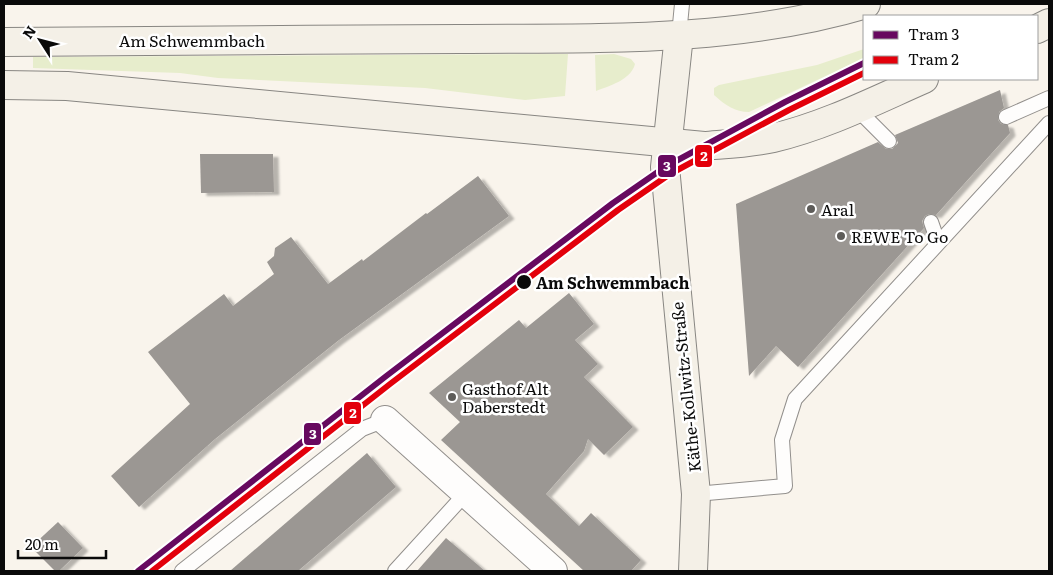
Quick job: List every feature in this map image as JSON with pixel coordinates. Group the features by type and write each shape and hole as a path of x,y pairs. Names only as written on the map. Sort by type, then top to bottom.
{"main road":[{"name":"Am Schwemmbach","path":"4,42 572,38 679,35 791,22 866,4"},
{"name":"Käthe-Kollwitz-Straße","path":"679,35 666,167 668,207 696,494 693,571"},
{"path":"4,86 86,88 704,146 738,144 773,138 856,108 922,80"}],"street":[{"path":"386,420 552,571"}],"lane":[{"path":"679,35 682,4"},
{"path":"1006,118 1049,98"},
{"path":"856,108 889,140"},
{"path":"696,494 786,486 782,440 795,399 1049,123"},
{"path":"931,222 938,242"},
{"path":"182,571 362,429 386,420"},
{"path":"395,571 467,492"}],"green space":[{"path":"863,49 863,58 749,112 739,111 730,107 714,95 714,88 719,85 817,65"},
{"path":"568,54 565,96 525,100 425,88 218,78 180,73 33,68 33,57"},
{"path":"614,54 631,59 635,64 633,70 619,82 596,91 595,55"}],"building":[{"path":"1000,90 1004,108 999,112 998,120 1001,124 1008,125 1010,133 936,215 929,214 925,216 922,221 924,228 798,367 776,346 749,376 736,204 878,142 886,149 892,149 898,143 895,135"},
{"path":"200,154 273,154 274,192 201,193"},
{"path":"478,176 509,216 339,340 215,439 139,507 111,476 190,404 148,352 224,294 233,306 274,274 267,262 274,256 275,248 291,237 328,284 362,259 363,261"},
{"path":"569,293 594,324 575,340 598,364 584,377 633,427 604,455 588,439 584,451 546,494 579,526 591,513 641,560 631,571 584,571 441,440 460,422 429,393 519,320 526,328"},
{"path":"367,453 396,487 298,571 230,571"},
{"path":"58,522 83,548 59,571 55,571 31,547"},
{"path":"446,538 485,571 417,571"}],"tram line":[{"name":"3","path":"138,571 385,377 613,203 665,167 785,102 863,63"},
{"name":"2","path":"152,571 390,384 618,210 670,174 789,110 863,73"},
{"path":"158,571 392,387"}],"place":[{"name":"Aral","path":"811,209"},
{"name":"REWE To Go","path":"841,236"},
{"name":"Am Schwemmbach","path":"524,282"},
{"name":"Gasthof Alt Daberstedt","path":"452,397"}]}
